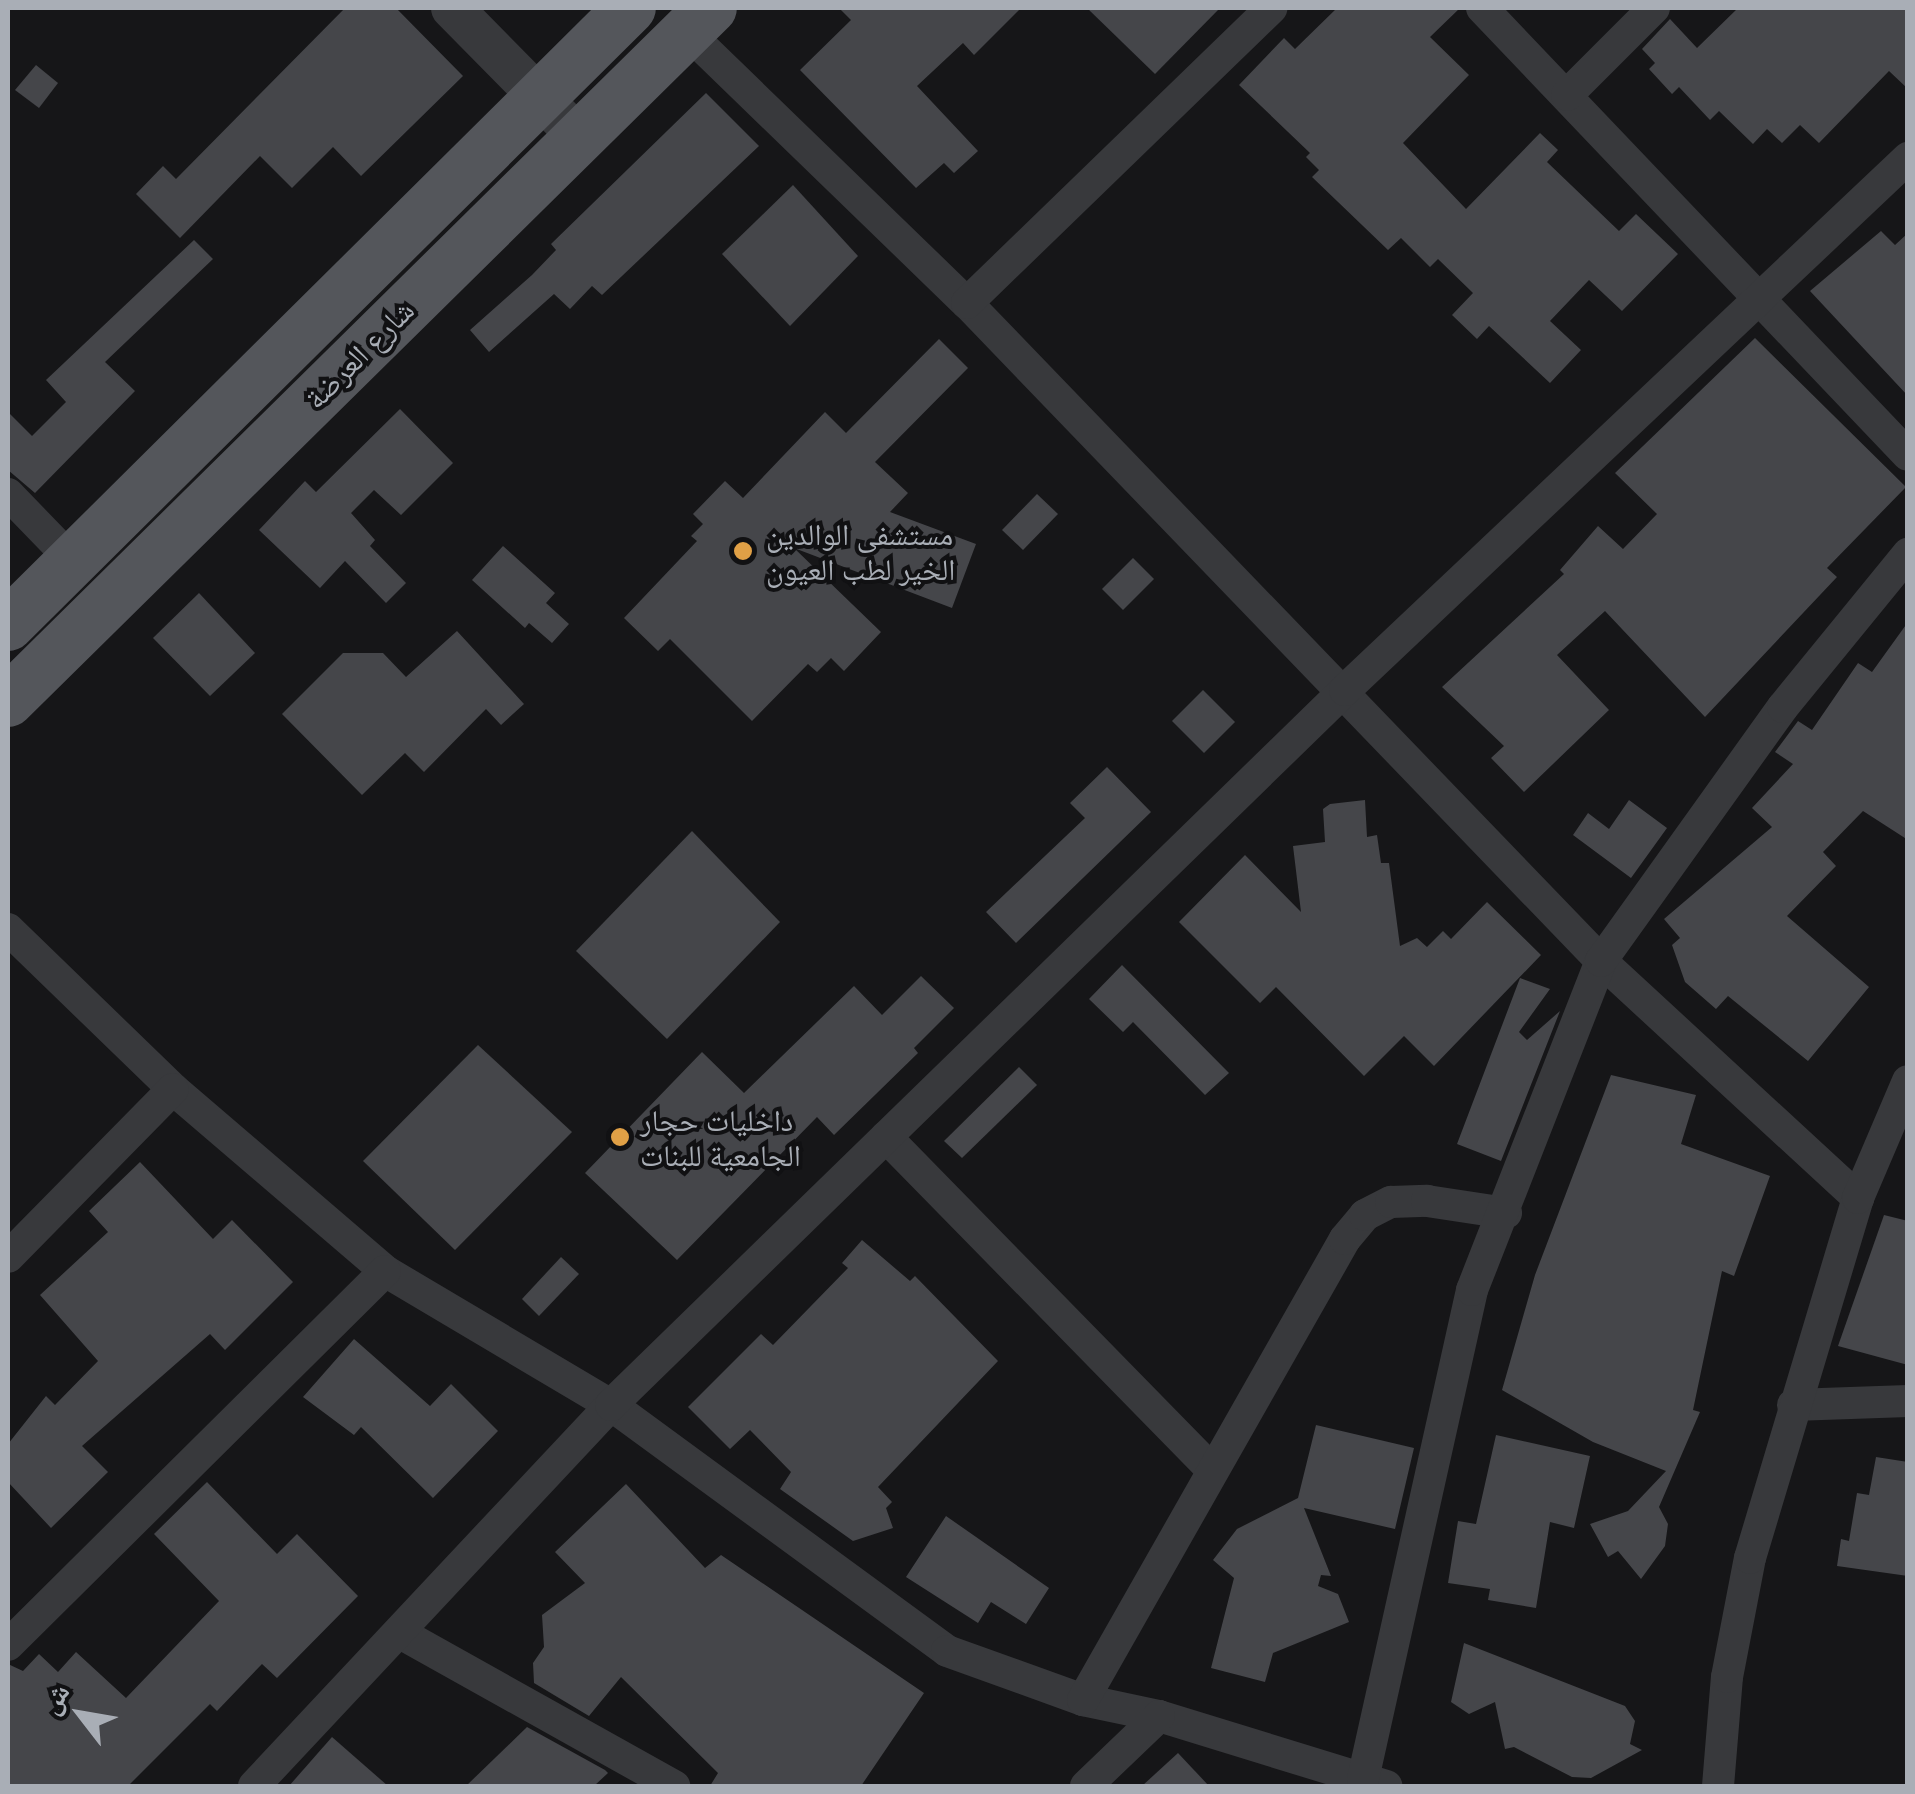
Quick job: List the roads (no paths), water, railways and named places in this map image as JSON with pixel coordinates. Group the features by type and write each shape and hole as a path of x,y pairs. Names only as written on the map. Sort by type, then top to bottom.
{"main road":[{"name":"شارع العرضة","path":"8,625 538,95 630,8"},
{"name":"شارع العرضة","path":"8,701 699,20"}],"street":[{"path":"452,8 580,137"},
{"path":"968,303 1272,8"},
{"path":"1482,8 1908,455"},
{"path":"1567,95 1654,8"},
{"path":"699,20 1601,961 1858,1198"},
{"path":"254,1786 402,1634 611,1405 1345,690 1759,303 1908,158"},
{"path":"8,494 71,559"},
{"path":"8,929 173,1088 384,1271 611,1405 947,1650 1082,1700 1159,1716 1374,1783 1472,1290 1506,1213 1601,961 1782,707 1908,554"},
{"path":"1718,1786 1727,1676 1750,1558 1792,1405 1858,1198 1908,1081"},
{"path":"8,1258 173,1088"},
{"path":"886,1137 1213,1471"},
{"path":"1082,1700 1345,1239 1365,1215 1392,1202 1427,1201 1506,1213"},
{"path":"8,1646 384,1271"},
{"path":"1792,1405 1908,1401"},
{"path":"402,1634 650,1782"},
{"path":"1086,1786 1159,1716"}],"place":[{"name":"مستشفى الوالدين الخير لطب العيون","path":"743,551"},
{"name":"داخليات حجار الجامعية للبنات","path":"620,1137"}]}
